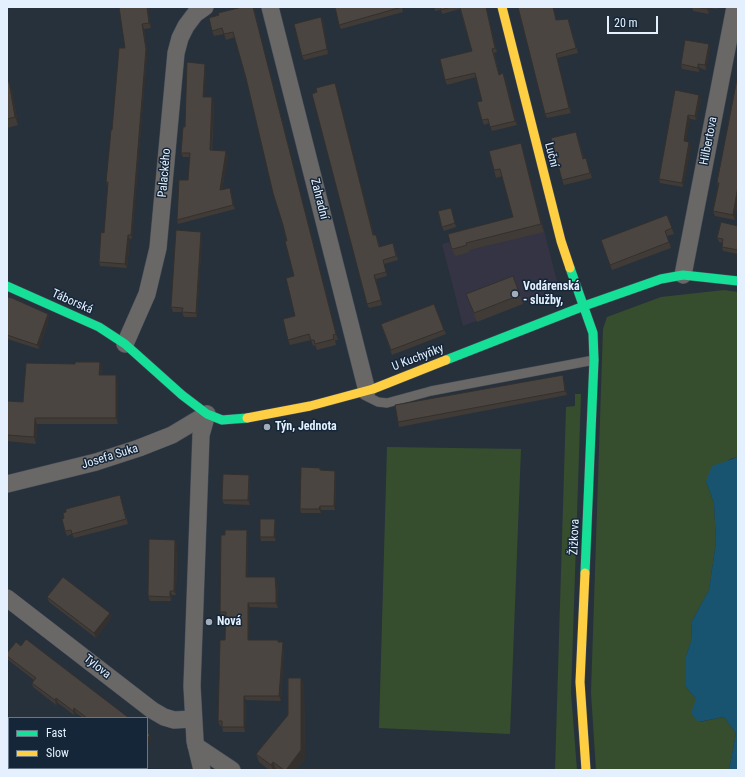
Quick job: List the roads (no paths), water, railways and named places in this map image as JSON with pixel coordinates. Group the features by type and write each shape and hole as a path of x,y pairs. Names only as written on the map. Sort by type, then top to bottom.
{"street":[{"name":"Palackého","path":"125,344 147,294 158,248 176,53 180,38 186,26 195,14 205,7"},
{"name":"Zahradní","path":"270,7 364,391"},
{"name":"Luční","path":"502,7 561,241 584,306"},
{"name":"Hilbertova","path":"683,275 734,7"},
{"name":"U Kuchyňky","path":"125,344 182,395 207,414 222,420 236,420 310,406 364,391 584,306 661,279 683,275 738,281"},
{"name":"Táborská","path":"7,286 99,328 125,344"},
{"name":"Žižkova","path":"584,306 593,333 594,360 580,682 586,770"},
{"name":"Josefa Suka","path":"7,484 96,462 139,448 172,435 207,414"},
{"path":"202,770 196,746 192,686 201,435 207,414"},
{"name":"Tylova","path":"7,598 152,710 164,717 174,720 193,719"},
{"path":"196,746 232,770"}],"lane":[{"path":"364,391 368,398 387,403 431,392 594,360"}],"water":[{"path":"738,457 738,770 729,770 736,733 724,717 698,722 691,713 696,699 686,687 686,656 691,641 692,621 709,590 716,542 714,503 706,481 712,466"}],"place":[{"name":"Vodárenská - služby,","path":"515,294"},
{"name":"Týn, Jednota","path":"267,427"},
{"name":"Nová","path":"209,622"}]}
